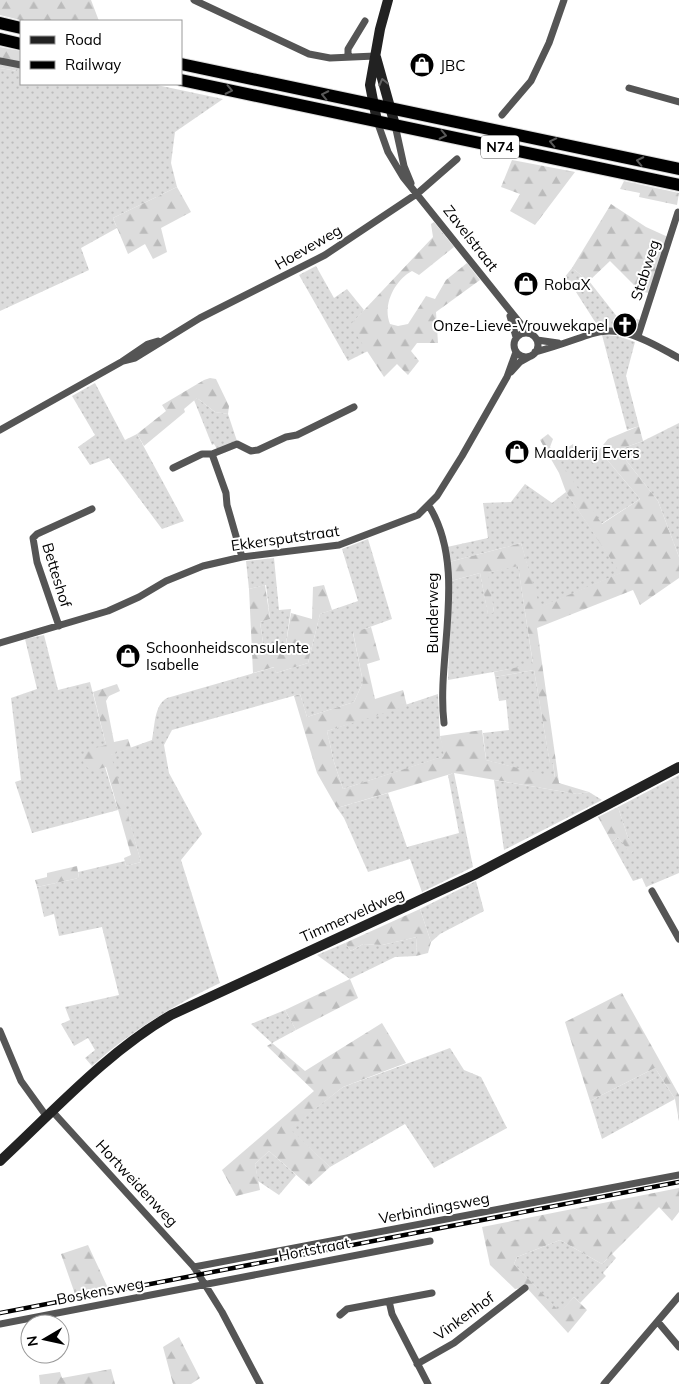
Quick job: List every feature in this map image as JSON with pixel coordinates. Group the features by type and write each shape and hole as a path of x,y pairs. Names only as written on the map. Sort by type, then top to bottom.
{"highway":[{"path":"0,24 20,28"},
{"path":"0,39 20,44"},
{"name":"N74","path":"182,64 679,169"},
{"name":"N74","path":"182,80 679,185"}],"street":[{"path":"194,0 309,54 322,58 375,56"},
{"name":"Zavelstraat","path":"388,0 370,85 377,121 388,152 403,177 418,193 507,309 528,333 537,340"},
{"path":"502,115 531,81 549,43 564,0"},
{"path":"348,56 348,49 365,21"},
{"name":"Zavelstraat","path":"375,56 391,109 404,166 412,186"},
{"path":"0,61 20,65"},
{"path":"629,88 679,102"},
{"name":"Hoeveweg","path":"0,430 124,360 135,358 160,340 200,318 309,265 418,193 457,159"},
{"name":"Stabweg","path":"638,336 678,212"},
{"name":"Zavelstraat","path":"507,309 516,337 514,345 516,352"},
{"path":"516,352 522,356 532,354 592,333 605,331 638,336 679,358"},
{"path":"516,337 528,333"},
{"path":"532,354 537,340 552,344 566,343"},
{"name":"Ekkersputstraat","path":"0,643 124,605 186,572 242,557 339,545 406,521 429,506 466,449 507,376 516,352"},
{"name":"Ekkersputstraat","path":"507,376 520,362 532,354"},
{"path":"173,468 202,454 212,454 237,444 251,451 258,450 286,437 297,435 354,407"},
{"path":"212,454 226,493 227,505 242,557"},
{"name":"Bunderweg","path":"429,506 437,523 448,575 449,600 445,677 442,693 444,723"},
{"name":"Betteshof","path":"59,626 37,562 33,538 53,526 92,509"},
{"name":"Timmerveldweg","path":"0,1161 126,1045 171,1015 474,875 679,767"},
{"path":"652,892 679,939"},
{"name":"Hortweidenweg","path":"0,1031 21,1081 194,1268 204,1284"},
{"name":"Verbindingsweg","path":"194,1268 679,1175"},
{"name":"Hortstraat","path":"204,1284 430,1241"},
{"path":"209,1292 216,1286 320,1266"},
{"path":"204,1284 260,1384"},
{"name":"Boskensweg","path":"0,1324 204,1284"},
{"name":"Vinkenhof","path":"418,1364 454,1343 525,1288"},
{"path":"340,1315 347,1309 432,1293"},
{"path":"604,1384 679,1296"},
{"path":"389,1301 392,1314 428,1384"},
{"path":"658,1322 679,1346"}],"green space":[{"path":"0,0 91,0 99,20 20,20 0,15"},
{"path":"0,47 20,51 20,65 17,71 0,68"},
{"path":"20,65 20,85 157,85 223,99 175,132 171,163 177,187 113,218 117,228 81,248 89,270 0,311 0,68 17,71"},
{"path":"512,160 575,172 535,225 510,211 520,194 501,187"},
{"path":"624,181 679,193 677,205 639,197 640,193 620,189"},
{"path":"177,187 191,212 161,228 167,252 153,259 145,244 128,254 113,218"},
{"path":"611,204 646,227 668,237 649,293 644,292 642,299 634,296 635,286 610,261 589,281 572,268"},
{"path":"434,222 454,247 419,275 412,271 400,280 389,301 388,317 390,324 398,326 408,324 426,296 435,299 446,280 467,263 480,280 436,312 438,343 417,343 411,351 419,361 408,375 397,364 384,377 350,325 433,237 431,224"},
{"path":"316,266 334,298 347,289 364,310 351,325 368,351 348,361 299,275"},
{"path":"572,268 589,281 622,323 630,317 640,320 637,330 599,328 576,292 564,278"},
{"path":"602,335 618,336 635,342 626,376 639,426 627,430"},
{"path":"210,378 216,379 229,406 228,414 215,412 197,398 184,409 185,412 144,446 137,434 166,411 162,405"},
{"path":"95,383 125,440 137,434 184,521 162,529 109,458 90,465 78,447 95,435 72,396"},
{"path":"197,398 215,412 228,414 237,441 217,449 214,444 212,445 194,400"},
{"path":"679,423 679,557 658,501 618,450 643,441"},
{"path":"639,426 643,441 618,450 658,501 679,557 679,578 640,605 633,590 537,628 559,783 589,792 577,794 454,773 337,808 317,773 294,696 300,694 307,717 354,702 363,682 353,632 371,627 380,660 367,664 375,699 403,690 407,706 327,731 343,789 444,756 440,736 482,730 486,760 555,777 553,763 550,764 534,670 495,677 494,672 533,664 518,566 488,573 494,612 488,615 480,573 451,581 449,562 521,543 540,607 620,573 566,492 559,473 540,440 548,434 553,439 550,447 602,524 640,499 599,450 608,439"},
{"path":"573,444 584,460 599,450 640,499 601,524 555,456"},
{"path":"525,484 552,503 566,492 621,573 539,608 521,543 449,562 447,547 488,538 483,503 511,502"},
{"path":"368,539 392,619 353,633 363,682 354,702 307,717 300,694 172,730 164,745 169,773 202,834 181,860 220,983 153,1020 92,1066 85,1058 95,1050 88,1038 74,1046 61,1024 70,1020 65,1007 119,995 102,927 59,936 54,914 44,917 37,887 79,878 78,872 125,861 126,866 141,862 110,755 152,740 157,711 167,698 275,667 276,673 308,663 320,614 358,601 342,549"},
{"path":"274,558 279,610 291,609 285,650 264,649 260,622 270,619 266,585 249,589 246,561"},
{"path":"518,565 533,665 448,680 451,581 480,573 488,614 494,612 487,573"},
{"path":"265,585 270,619 260,622 264,649 285,650 291,613 312,619 313,587 324,585 332,610 320,614 308,663 276,673 274,667 253,673 249,589"},
{"path":"44,635 58,690 90,682 106,745 105,767 118,810 32,833 15,782 21,780 11,698 37,689 25,639"},
{"path":"534,670 550,763 553,763 555,778 486,760 483,733 509,730 506,700 499,701 495,677"},
{"path":"117,684 120,691 109,696 106,701 114,742 128,739 131,748 111,755 141,862 126,866 124,858 131,855 106,767 92,771 84,765 82,756 88,750 106,745 93,692"},
{"path":"438,694 440,736 445,756 343,789 327,731"},
{"path":"454,773 473,867 422,892 410,859 368,872 344,818 337,808 388,793 407,847 459,833 448,775"},
{"path":"679,775 679,873 646,887 642,878 633,881 612,843 618,837 631,853 635,848 628,838 618,807"},
{"path":"494,780 577,794 589,792 602,800 504,850"},
{"path":"618,807 628,838 636,848 631,854 618,837 612,843 598,817"},
{"path":"77,866 79,878 37,887 35,880 47,877 47,873"},
{"path":"476,881 484,911 440,934 431,942 420,909"},
{"path":"420,909 431,942 428,953 416,956 417,937 382,945 363,944 351,951 345,943"},
{"path":"417,937 416,956 395,957 350,979 317,955 345,943 351,951 363,944 382,945"},
{"path":"350,979 358,998 296,1030 285,1010"},
{"path":"622,993 679,1095 679,1121 675,1099 655,1068 590,1101 565,1022"},
{"path":"285,1010 296,1030 272,1043 251,1024"},
{"path":"382,1023 406,1063 343,1087 290,1129 330,1167 309,1186 269,1151 255,1164 260,1190 236,1196 222,1170 314,1091 267,1046 272,1043 305,1071"},
{"path":"450,1048 464,1070 481,1077 507,1128 434,1168 405,1124 330,1167 289,1129 343,1087"},
{"path":"655,1068 675,1099 602,1139 590,1101"},
{"path":"269,1151 296,1175 279,1195 258,1181 255,1164"},
{"path":"679,1188 679,1212 672,1221 659,1207 602,1264 560,1240 517,1257 514,1264 560,1312 574,1297 587,1310 568,1333 526,1287 515,1289 490,1265 482,1227"},
{"path":"560,1240 602,1264 612,1254 616,1258 603,1273 606,1276 580,1303 574,1297 560,1313 514,1264 517,1257"},
{"path":"88,1245 108,1288 75,1294 61,1254"},
{"path":"179,1337 200,1378 191,1384 173,1384 163,1347"},
{"path":"111,1369 115,1384 40,1384 39,1375 60,1372 62,1378"}],"railway":[{"path":"0,1313 679,1182"}],"place":[{"name":"JBC","path":"422,65"},
{"name":"RobaX","path":"526,284"},
{"name":"Onze-Lieve-Vrouwekapel","path":"625,325"},
{"name":"Maalderij Evers","path":"517,452"},
{"name":"Schoonheidsconsulente Isabelle","path":"128,656"}]}
